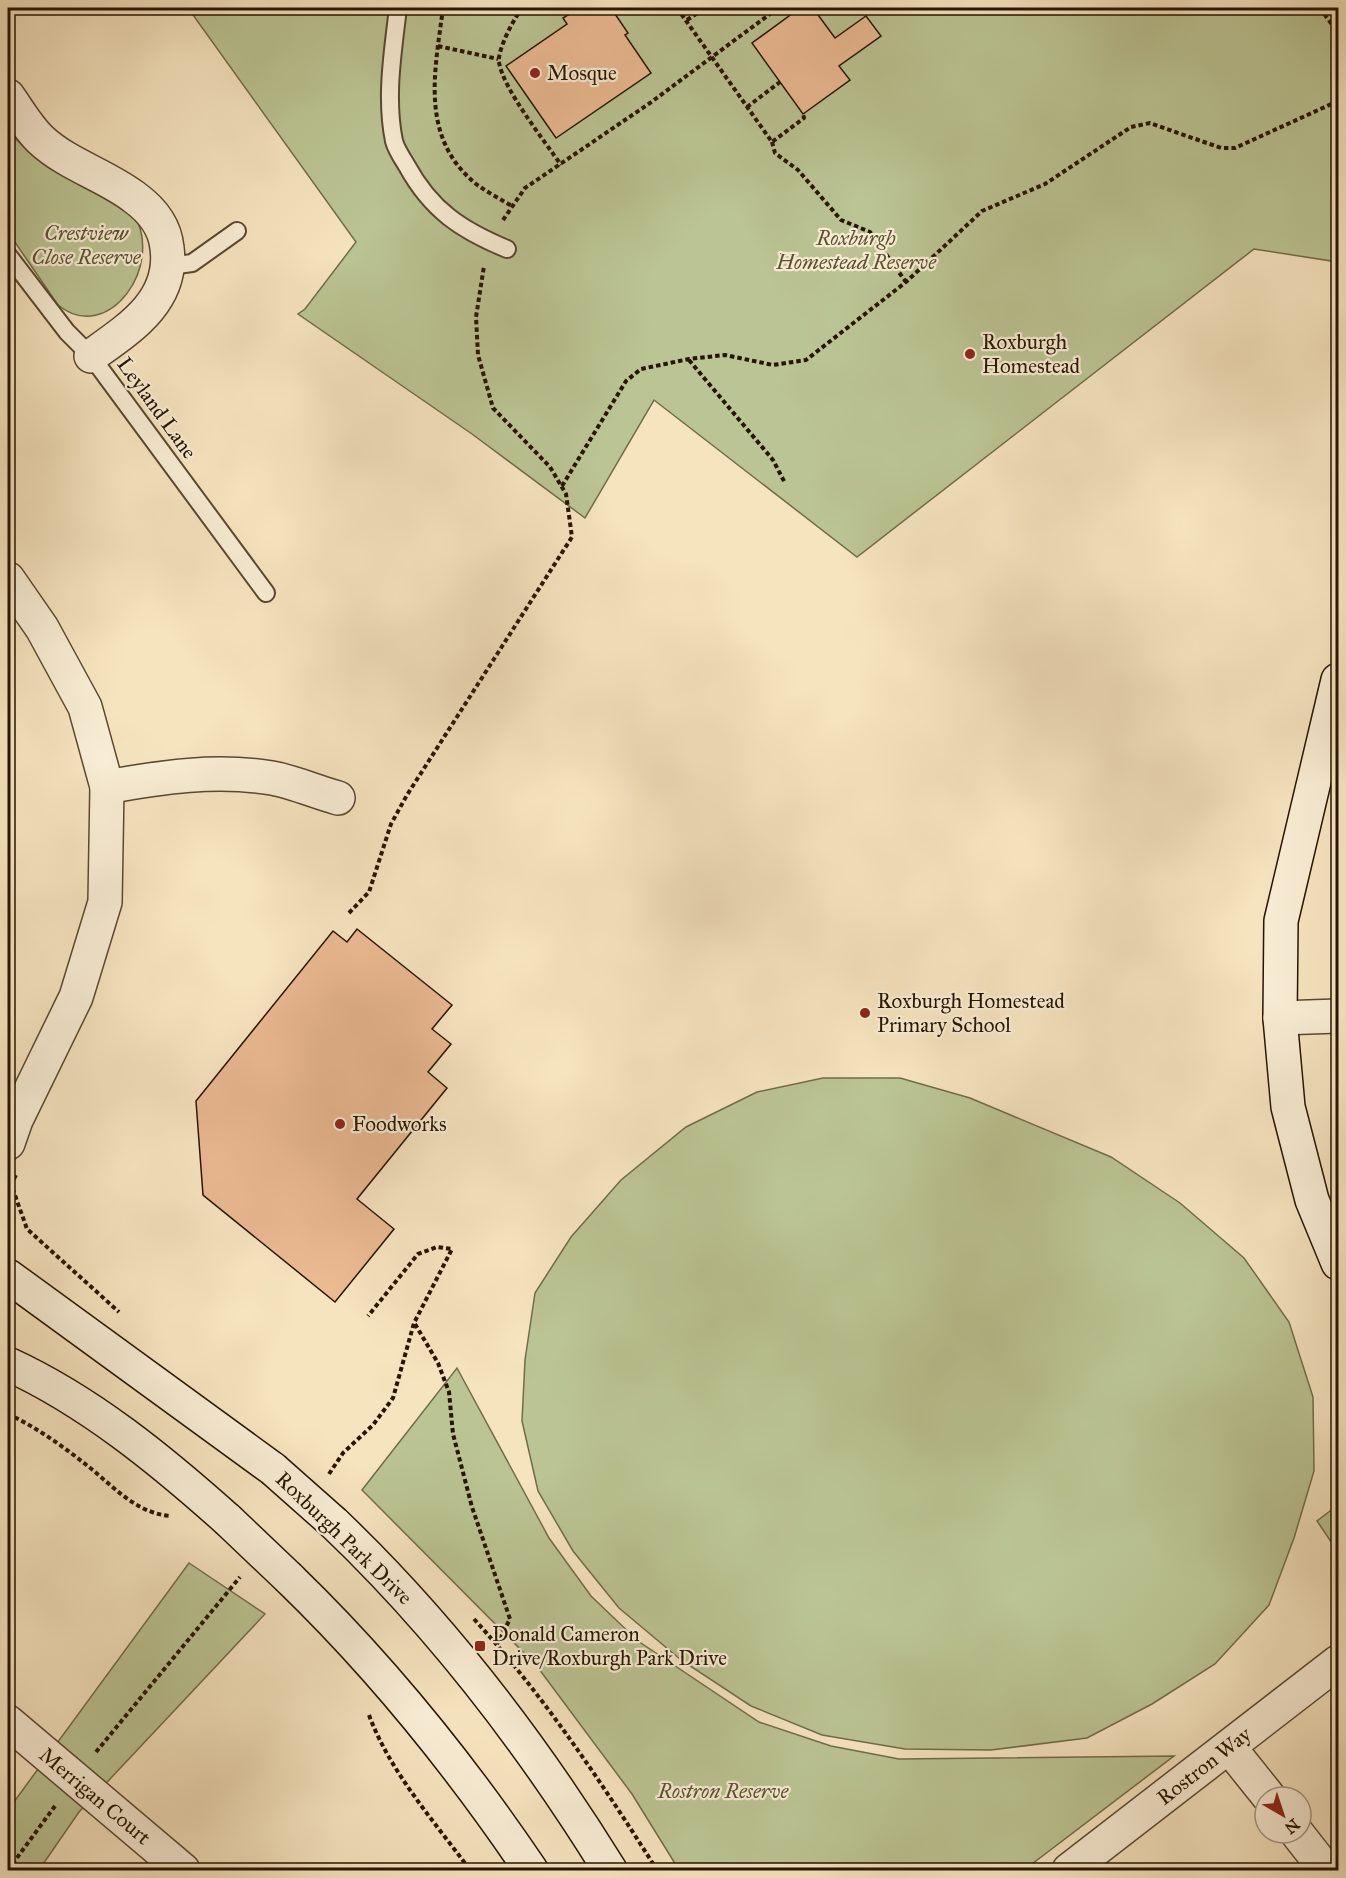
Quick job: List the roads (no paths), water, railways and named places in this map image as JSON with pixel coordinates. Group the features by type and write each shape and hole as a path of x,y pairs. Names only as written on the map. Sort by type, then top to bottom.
{"street":[{"path":"8,96 40,139 77,166 132,195 152,213 166,235 170,266 161,291 143,315 91,356"},
{"path":"8,579 42,628 85,707 107,787 105,902 76,997 47,1057 14,1155"},
{"path":"1338,680 1281,921 1280,1018 1288,1107 1312,1200 1338,1263"},
{"path":"107,787 163,777 214,774 273,778 338,798"},
{"path":"1280,1018 1338,1016"},
{"path":"8,1102 47,1057"},
{"name":"Roxburgh Park Drive","path":"8,1276 273,1469 377,1564 447,1641 558,1789 610,1870"},
{"path":"8,1364 113,1426 228,1520 330,1617 446,1752 531,1870"},
{"name":"Rostron Way","path":"1069,1870 1338,1662"},
{"name":"Merrigan Court","path":"8,1722 183,1870"},
{"path":"1229,1747 1259,1785"},
{"path":"1306,1845 1326,1870"}],"lane":[{"path":"398,8 390,108 394,143 411,173 438,210 468,232 499,245"},
{"path":"170,266 192,263 237,231"},
{"name":"Leyland Lane","path":"8,255 67,332 91,356 266,593"}],"place":[{"name":"Mosque","path":"535,73"},
{"name":"Roxburgh Homestead","path":"970,354"},
{"name":"Roxburgh Homestead Primary School","path":"865,1013"},
{"name":"Foodworks","path":"340,1124"},
{"name":"Donald Cameron Drive/Roxburgh Park Drive","path":"480,1646"}],"park label":[{"name":"Crestview Close Reserve","path":"86,245"},
{"name":"Roxburgh Homestead Reserve","path":"856,250"},
{"name":"Rostron Reserve","path":"723,1791"}]}
